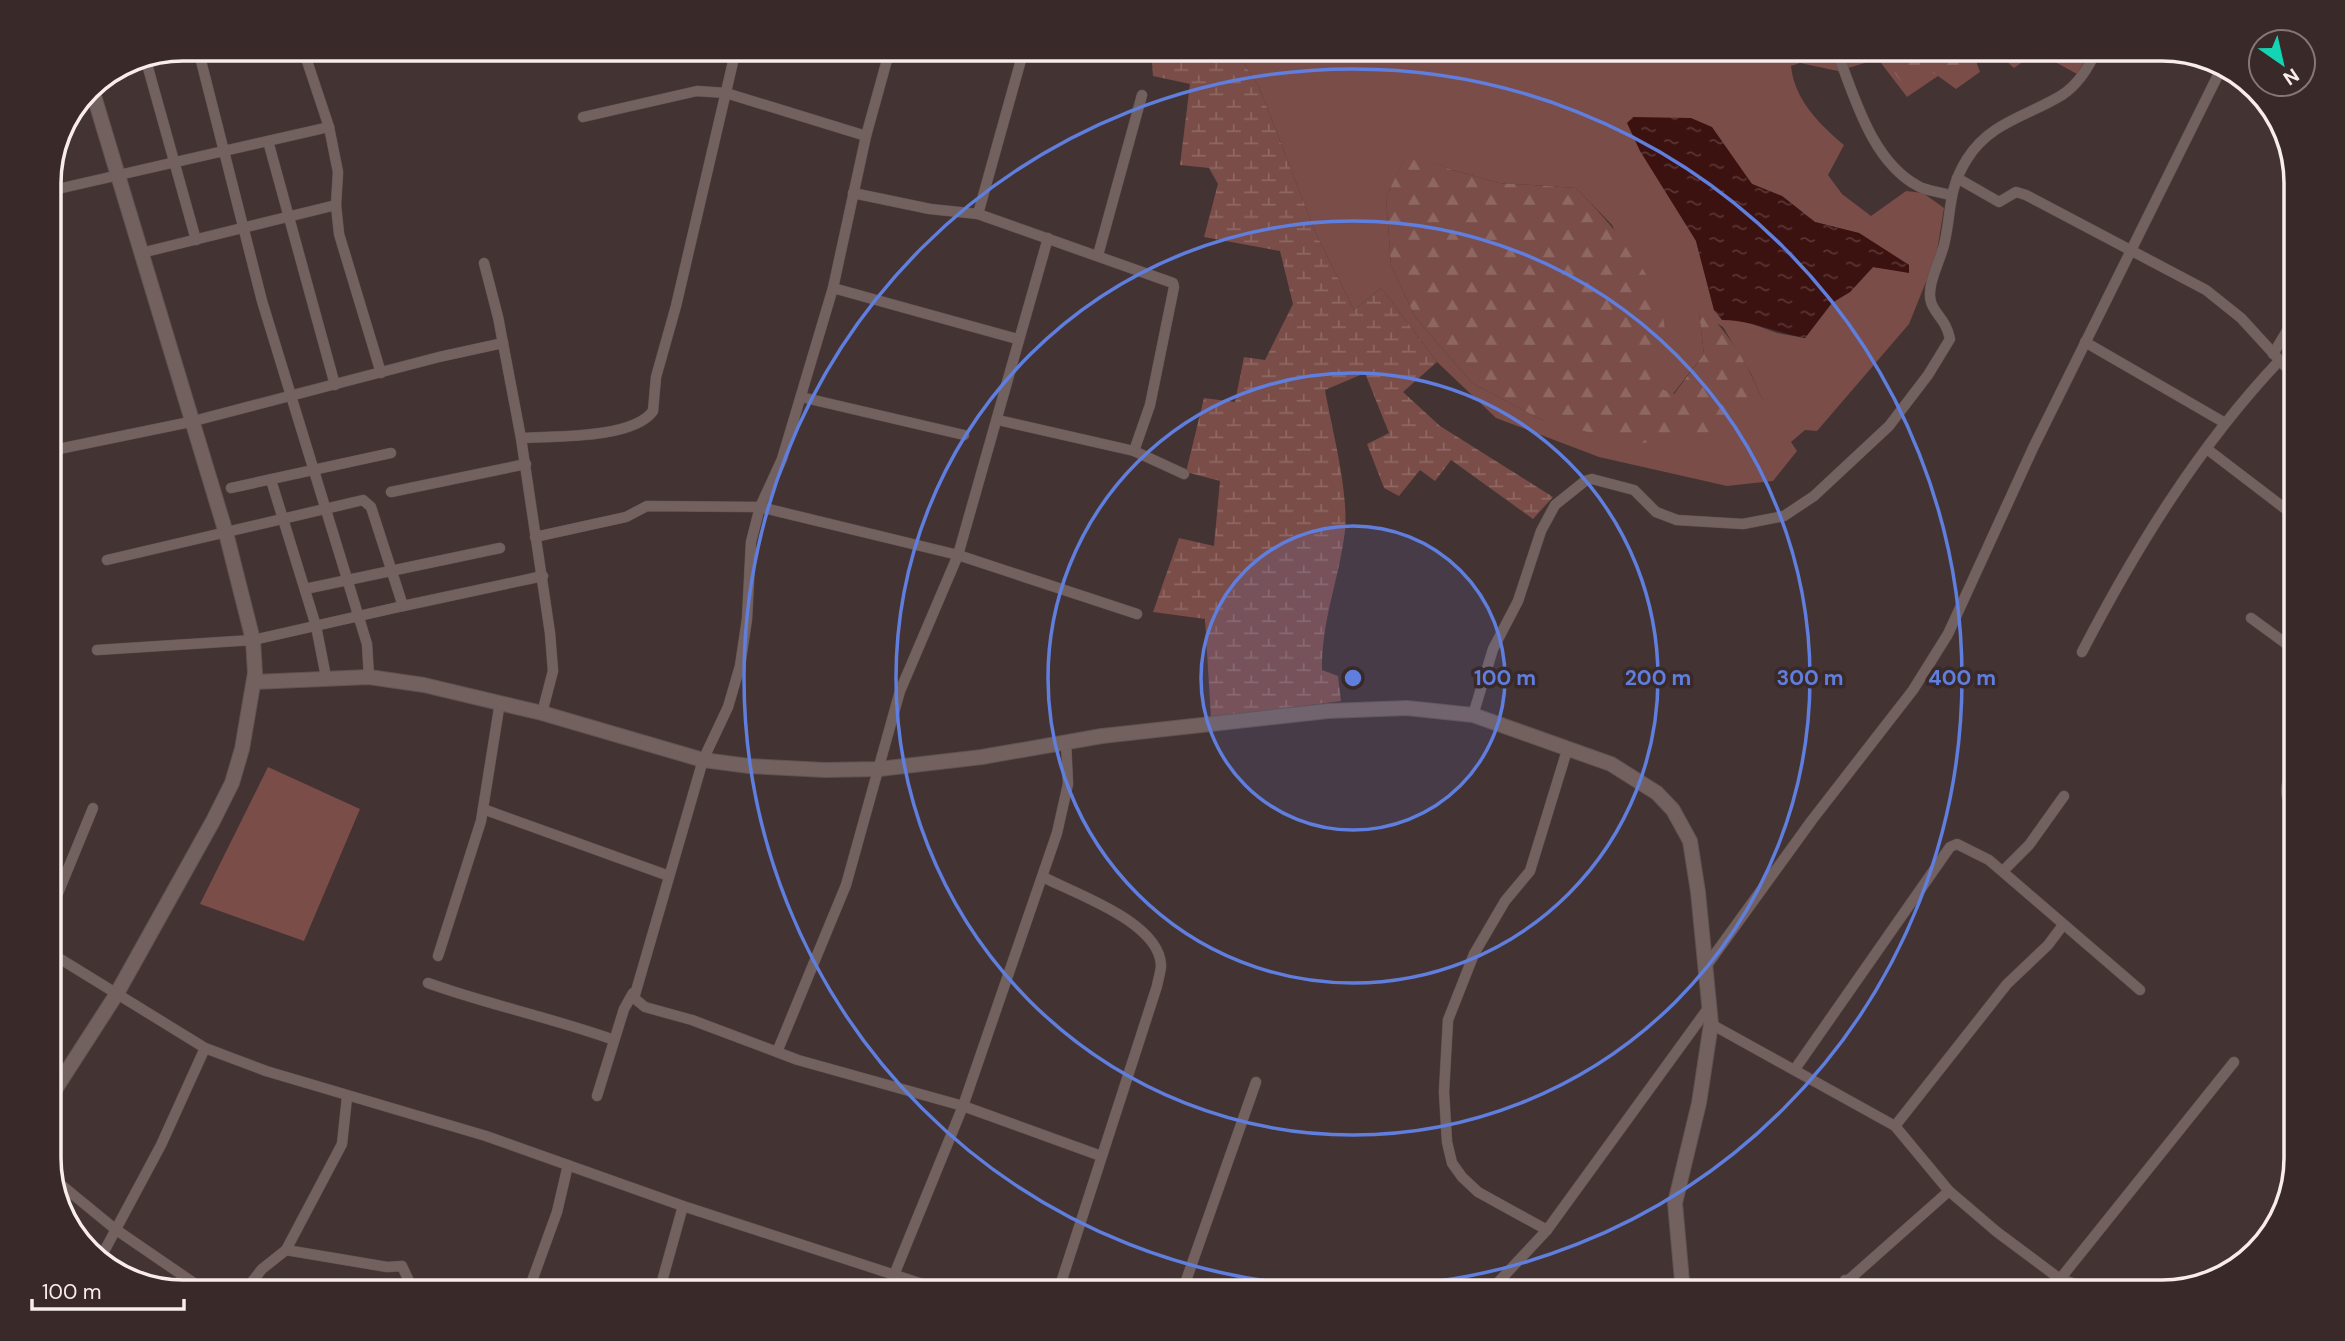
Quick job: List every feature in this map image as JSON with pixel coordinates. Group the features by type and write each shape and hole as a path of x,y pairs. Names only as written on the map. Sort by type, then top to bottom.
{"street":[{"path":"201,61 242,228 360,617 367,644 369,677"},
{"path":"307,61 329,127 338,172 336,205 339,234 380,373"},
{"path":"521,438 606,432 637,424 653,411 656,377 733,61"},
{"path":"597,1096 624,1009 634,993 703,760 728,707 740,666 747,619 751,542 760,507 782,459 833,288 866,135 887,61"},
{"path":"978,214 1021,61"},
{"path":"1841,61 1866,124 1889,162 1918,186 1950,195"},
{"path":"1473,715 1493,649 1518,601 1541,531 1555,505 1585,481 1592,479 1634,490 1656,512 1677,520 1715,524 1764,521 1784,516 1814,496 1889,426 1928,375 1950,339 1947,324 1931,304 1930,293 1944,243 1950,195 1968,158 1987,134 2008,120 2062,95 2088,69 2092,61"},
{"path":"148,67 196,240"},
{"path":"1707,965 1812,820 1913,690 1941,645 2085,342 2218,75"},
{"path":"583,117 670,95 697,91 726,93 866,135"},
{"path":"1098,255 1143,95"},
{"path":"62,1079 116,995 189,868 232,783 250,712 254,682 253,640 226,533 190,422 95,99"},
{"path":"62,188 329,127"},
{"path":"268,141 335,385"},
{"path":"1957,178 1999,202 2016,192 2026,195 2206,290 2241,318 2283,365"},
{"path":"853,193 930,209 978,214 1166,280 1174,287 1150,405 1134,451"},
{"path":"141,253 336,205"},
{"path":"777,1052 846,885 879,769 884,739 900,691 958,555 998,420 1017,339 1048,238"},
{"path":"484,263 526,464 543,576 553,671 542,713"},
{"path":"833,288 1017,339"},
{"path":"2085,342 2225,423"},
{"path":"2082,652 2157,519 2225,423 2276,358 2283,343"},
{"path":"62,448 190,422 503,344"},
{"path":"801,397 964,435"},
{"path":"998,420 1134,451 1184,474"},
{"path":"2207,449 2283,507"},
{"path":"231,488 391,453"},
{"path":"391,492 526,464"},
{"path":"271,480 316,626 326,677"},
{"path":"107,559 363,500 368,502 403,606"},
{"path":"535,537 626,517 647,506 760,507 958,555 1136,614"},
{"path":"305,589 500,548"},
{"path":"97,650 253,640 543,576"},
{"path":"2251,618 2283,642"},
{"path":"254,682 369,677 424,685 542,713 703,760 825,771 879,769 982,757 1066,742 1364,708 1439,709 1473,715 1568,747 1634,777 1657,793 1682,824 1690,841 1707,965 1711,1024 1701,1093 1675,1203 1682,1280"},
{"path":"438,956 483,809 500,702"},
{"path":"894,1275 963,1106 1043,877 1068,784 1066,742"},
{"path":"1548,1230 1478,1192 1462,1177 1452,1163 1447,1142 1444,1092 1448,1020 1474,954 1505,901 1530,871 1568,747"},
{"path":"2003,872 2029,845 2064,796"},
{"path":"62,883 93,808"},
{"path":"483,809 669,876"},
{"path":"1795,1069 1950,847 1957,844 1974,850 2003,872 2140,990"},
{"path":"1043,877 1139,926 1155,945 1161,964 1157,986 1062,1280"},
{"path":"1895,1126 2007,984 2048,945 2063,925"},
{"path":"62,960 205,1048 347,1097 486,1136 683,1206 910,1280"},
{"path":"428,983 470,998 567,1023 614,1040"},
{"path":"634,993 636,1001 645,1007 692,1020 777,1052 963,1106 1101,1156"},
{"path":"1500,1280 1548,1230 1709,1007"},
{"path":"1711,1024 1895,1126 1949,1191 1997,1232 2063,1280"},
{"path":"104,1250 161,1145 205,1048"},
{"path":"2060,1279 2234,1062"},
{"path":"1186,1280 1256,1082"},
{"path":"253,1280 262,1269 286,1250 342,1144 347,1097"},
{"path":"532,1280 557,1212 568,1165"},
{"path":"66,1190 114,1228 190,1280"},
{"path":"1845,1280 1949,1191"},
{"path":"662,1280 683,1206"},
{"path":"286,1250 387,1267 402,1266 408,1280"}],"green space":[{"path":"1152,61 1243,61 1259,87 1316,234 1354,310 1381,288 1437,362 1403,392 1440,426 1553,497 1533,519 1451,460 1435,481 1420,470 1399,496 1384,488 1367,444 1389,433 1365,373 1325,390 1343,485 1345,522 1324,635 1322,670 1338,676 1341,701 1211,718 1205,619 1153,612 1179,538 1214,546 1220,481 1186,472 1204,398 1235,402 1244,357 1265,360 1293,304 1280,251 1204,237 1218,184 1209,168 1180,165 1190,84 1153,76"},
{"path":"1243,61 1871,61 1838,71 1800,63 1791,66 1793,78 1803,100 1817,120 1844,145 1828,175 1842,194 1871,216 1906,191 1923,193 1944,208 1936,257 1909,324 1817,431 1805,430 1791,442 1797,451 1773,481 1727,486 1599,457 1496,418 1437,362 1381,288 1354,310 1316,234 1259,87","holes":["1408,152 1449,169 1499,183 1576,188 1612,225 1665,339 1648,384 1673,394 1704,354 1699,313 1723,327 1751,374 1763,401 1544,421 1472,383 1415,317 1391,265 1386,197","1737,165 1752,184 1782,196 1815,222 1859,233 1909,265 1909,272 1873,267 1850,292 1832,302 1805,338 1777,333 1714,310 1696,241"]},
{"path":"1880,61 1899,61 1933,73 1958,61 1976,61 1980,72 1956,89 1938,76 1907,97"},
{"path":"1886,61 1974,61 1976,68 1957,83 1933,73 1908,92"},
{"path":"2006,61 2024,61 2014,68"},
{"path":"2053,61 2085,61 2077,74"},
{"path":"1408,151 1449,169 1499,183 1576,188 1620,237 1647,276 1657,297 1665,338 1649,384 1674,394 1704,354 1699,313 1706,312 1724,331 1739,353 1763,401 1704,434 1637,444 1544,421 1472,383 1415,317 1391,265 1386,197"},
{"path":"268,767 360,809 304,941 200,904"}],"water":[{"path":"1633,117 1691,118 1712,127 1752,184 1782,196 1815,222 1859,233 1909,265 1909,273 1873,267 1850,292 1832,303 1805,338 1743,322 1722,320 1714,310 1696,241 1640,151 1627,123"}]}
